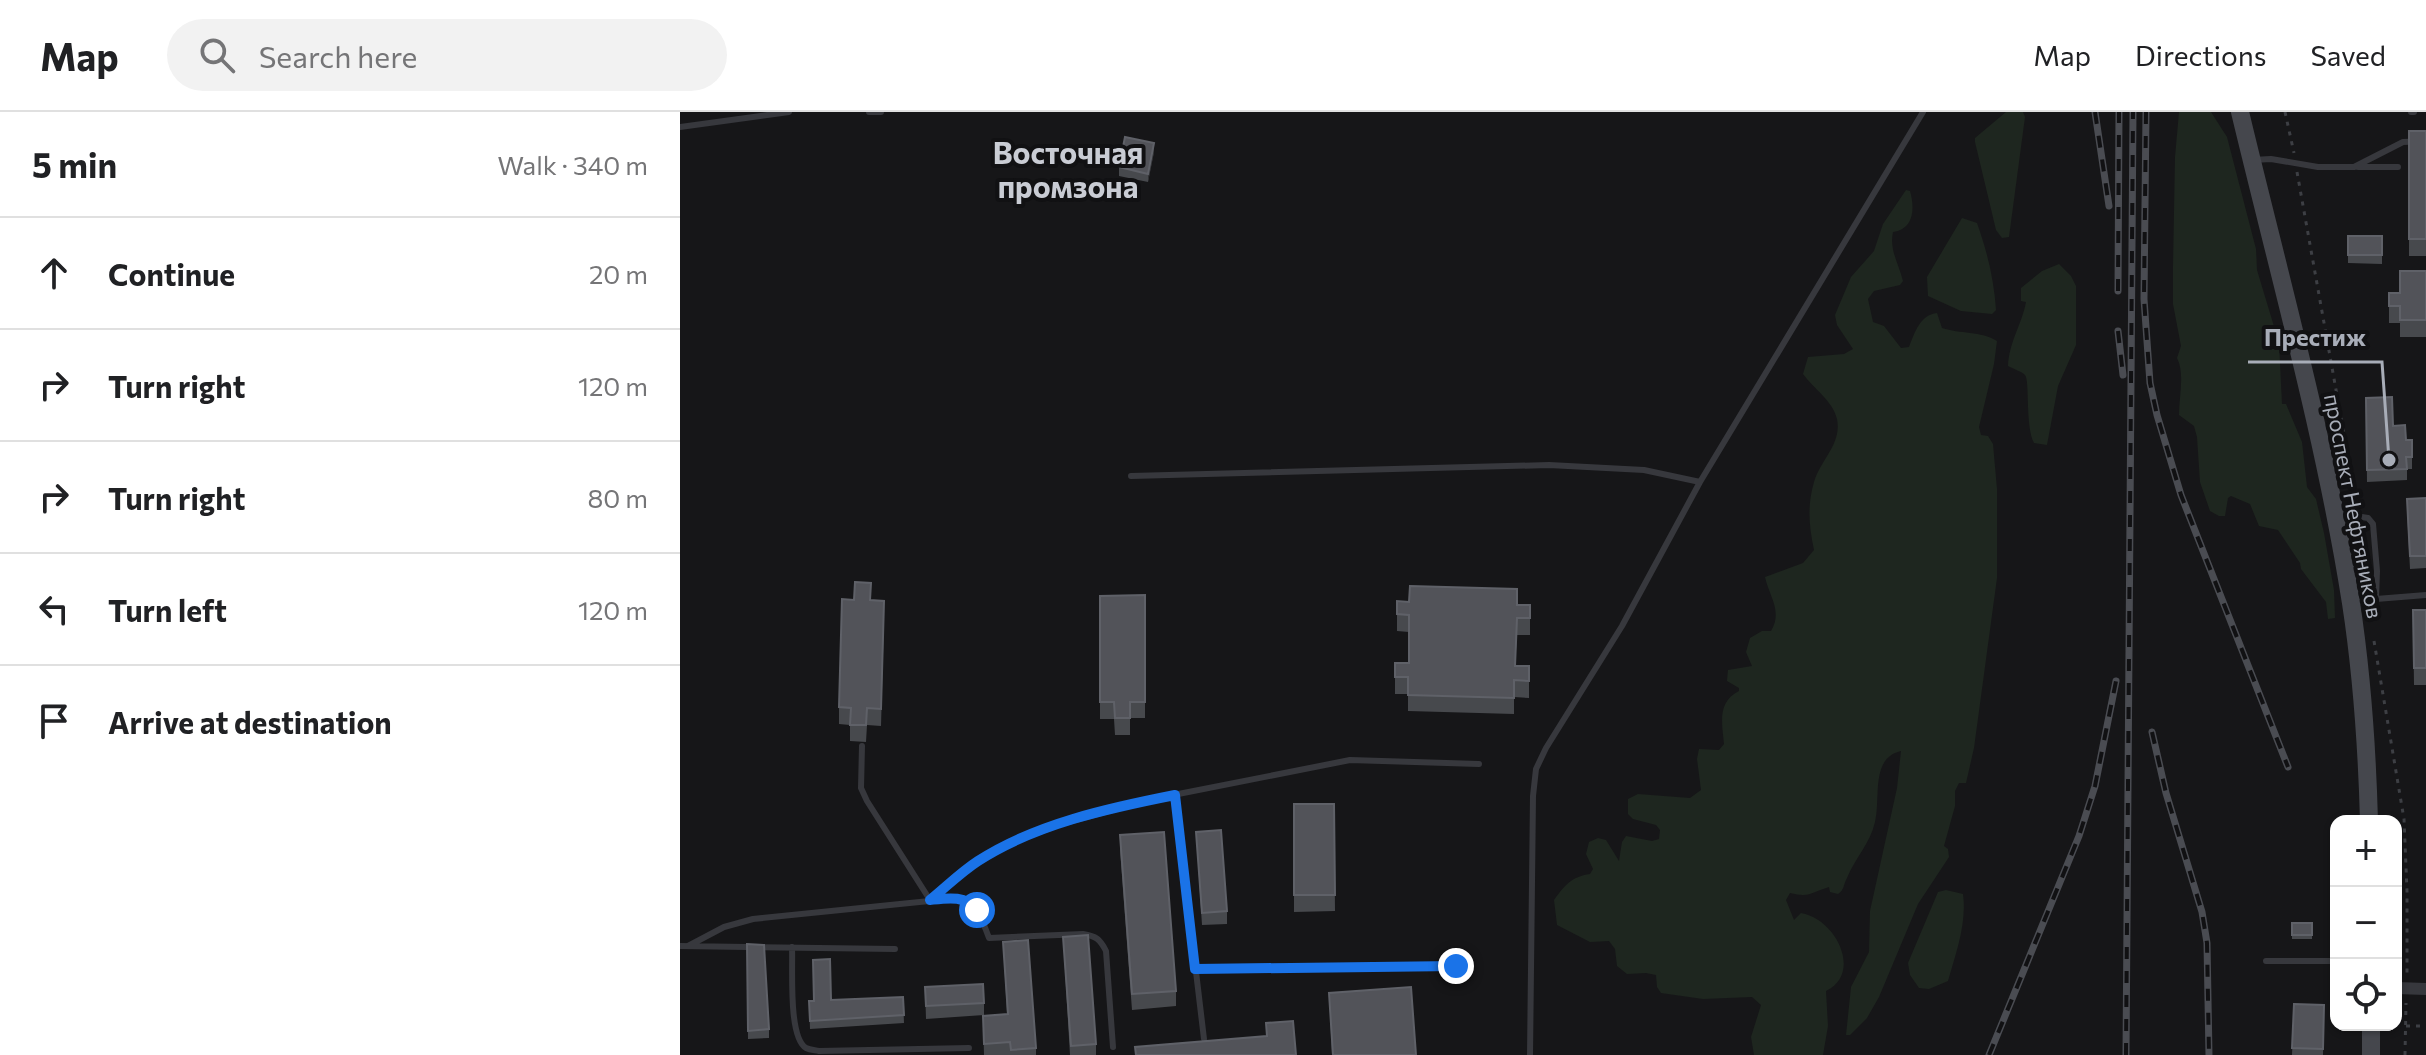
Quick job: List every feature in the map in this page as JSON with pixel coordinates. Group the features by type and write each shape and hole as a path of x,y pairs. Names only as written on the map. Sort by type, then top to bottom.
{"main road":[{"name":"проспект Нефтяников","path":"2240,112 2335,513 2351,603 2362,705 2369,815"},
{"path":"2371,1031 2371,1055"}],"street":[{"path":"2402,989 2426,989"}],"lane":[{"path":"680,127 789,112"},
{"path":"869,112 881,112"},
{"path":"1530,1055 1533,796 1536,769 1622,626 1700,482 1923,112"},
{"path":"2354,167 2403,142 2426,141"},
{"path":"2252,160 2271,159 2318,167 2398,167"},
{"path":"1131,476 1549,465 1644,470 1700,482"},
{"path":"2335,513 2368,518 2373,524 2376,599"},
{"path":"2351,603 2426,595"},
{"path":"862,746 861,788 930,900"},
{"path":"930,900 977,862 1016,841 1061,824 1175,795 1350,760 1479,764"},
{"path":"1175,795 1204,1039"},
{"path":"684,946 724,927 753,919 959,898 971,902 989,938 1083,934 1094,935 1101,941 1106,951 1113,1047"},
{"path":"684,946 895,949"},
{"path":"792,947 795,1024 798,1037 806,1048 819,1051 969,1048"},
{"path":"2266,961 2330,961"},
{"path":"1195,969 1456,966"}],"path":[{"path":"2402,996 2406,1026 2405,1055"},
{"path":"2406,1026 2426,1026"}],"shaded area":[{"path":"2006,112 2023,112 2025,117 2009,237 2002,238 1996,230 1975,138"},
{"path":"2179,112 2211,112 2227,137 2256,249 2257,270 2279,343 2282,404 2286,404 2302,442 2307,487 2316,499 2324,533 2334,590 2335,618 2328,619 2326,602 2301,569 2278,530 2259,526 2250,504 2231,496 2225,516 2210,511 2200,482 2194,426 2179,415 2181,378 2177,358 2181,346 2173,304 2173,267"},
{"path":"1906,190 1910,191 1912,198 1911,217 1905,227 1893,232 1892,239 1903,281 1900,285 1874,291 1868,299 1873,322 1884,326 1901,348 1909,347 1922,321 1937,313 1942,328 1997,341 1979,427 1981,435 1988,436 1993,444 1997,489 1997,578 1974,748 1966,783 1959,783 1955,791 1955,806 1944,846 1948,849 1949,857 1918,904 1867,1018 1850,1035 1846,1035 1851,987 1869,952 1870,911 1897,788 1901,751 1891,755 1881,770 1873,830 1842,890 1838,894 1830,892 1829,887 1807,895 1790,893 1786,900 1794,920 1801,913 1825,925 1834,936 1844,960 1843,972 1837,983 1826,991 1828,1026 1823,1055 1754,1055 1751,1037 1761,1005 1752,997 1703,999 1661,993 1656,975 1627,974 1617,966 1615,949 1609,941 1590,942 1557,925 1554,900 1569,882 1590,874 1593,869 1586,854 1589,842 1598,838 1606,840 1619,861 1626,836 1652,841 1659,839 1660,830 1656,825 1633,819 1628,814 1628,799 1638,794 1690,798 1701,790 1697,759 1699,749 1719,750 1724,744 1724,707 1739,691 1727,681 1728,670 1752,666 1746,652 1750,638 1762,631 1771,631 1776,617 1765,577 1803,563 1814,550 1810,499 1817,474 1834,444 1838,428 1835,412 1803,374 1808,357 1844,354 1853,349 1837,325 1835,315 1851,277 1874,251 1883,224"},
{"path":"1962,218 1977,223 1984,244 1995,299 1996,310 1992,314 1961,311 1928,296 1927,277"},
{"path":"2059,264 2076,286 2076,345 2058,386 2047,445 2034,443 2031,435 2025,375 2008,366 2026,302 2021,301 2021,288 2042,271"},
{"path":"1946,890 1963,894 1962,927 1957,949 1948,981 1929,989 1919,988 1910,975 1908,963 1938,892"}],"building":[{"path":"2409,131 2426,131 2426,239 2409,239"},
{"path":"1125,137 1154,143 1148,174 1119,167"},
{"path":"2348,236 2382,236 2382,255 2348,255"},
{"path":"2400,271 2426,271 2426,320 2400,320 2400,306 2389,306 2389,293 2400,293"},
{"path":"2392,397 2393,426 2405,425 2406,440 2412,440 2412,457 2406,457 2407,469 2367,470 2366,398"},
{"path":"2426,498 2426,556 2410,556 2407,499"},
{"path":"855,582 871,583 870,600 884,601 881,709 867,708 866,725 850,725 851,708 839,707 842,599 854,600"},
{"path":"1410,586 1517,589 1517,605 1530,605 1530,618 1517,618 1515,666 1529,666 1529,681 1514,680 1514,698 1408,695 1408,677 1395,677 1395,663 1409,663 1409,615 1397,614 1397,601 1409,602"},
{"path":"1145,595 1145,702 1130,702 1130,718 1115,718 1114,702 1100,702 1100,596"},
{"path":"2413,610 2426,610 2426,668 2414,668"},
{"path":"1294,804 1334,804 1335,895 1294,895"},
{"path":"1221,830 1227,911 1202,913 1196,832"},
{"path":"1164,832 1176,991 1132,994 1120,835"},
{"path":"2292,923 2312,923 2312,935 2292,935"},
{"path":"1088,935 1096,1044 1071,1046 1063,937"},
{"path":"1028,940 1036,1048 1011,1050 1010,1042 984,1044 983,1016 1008,1014 1003,942"},
{"path":"747,944 764,945 769,1029 748,1031"},
{"path":"830,959 831,1000 903,997 904,1015 810,1021 809,1001 814,1001 813,960"},
{"path":"983,984 984,1003 926,1006 925,987"},
{"path":"1411,987 1416,1055 1333,1055 1329,993"},
{"path":"2294,1004 2324,1005 2323,1049 2292,1048"},
{"path":"1293,1021 1296,1055 1136,1055 1135,1047 1267,1036 1266,1023"}],"railway":[{"path":"2095,112 2109,206"},
{"path":"2118,291 2119,112"},
{"path":"2126,1055 2133,112"},
{"path":"2146,112 2144,299 2150,383 2181,495 2288,767"},
{"path":"2118,331 2123,375"},
{"path":"1989,1055 2079,836 2095,786 2116,681"},
{"path":"2152,732 2166,793 2202,912 2207,943 2209,1055"}],"place":[{"name":"Престиж","path":"2389,460"}],"district":[{"name":"Восточная промзона","path":"1068,168"}],"route":[{"path":"977,910 971,902 959,898 930,900 977,862 1016,841 1061,824 1175,795 1195,969 1456,966"}]}
